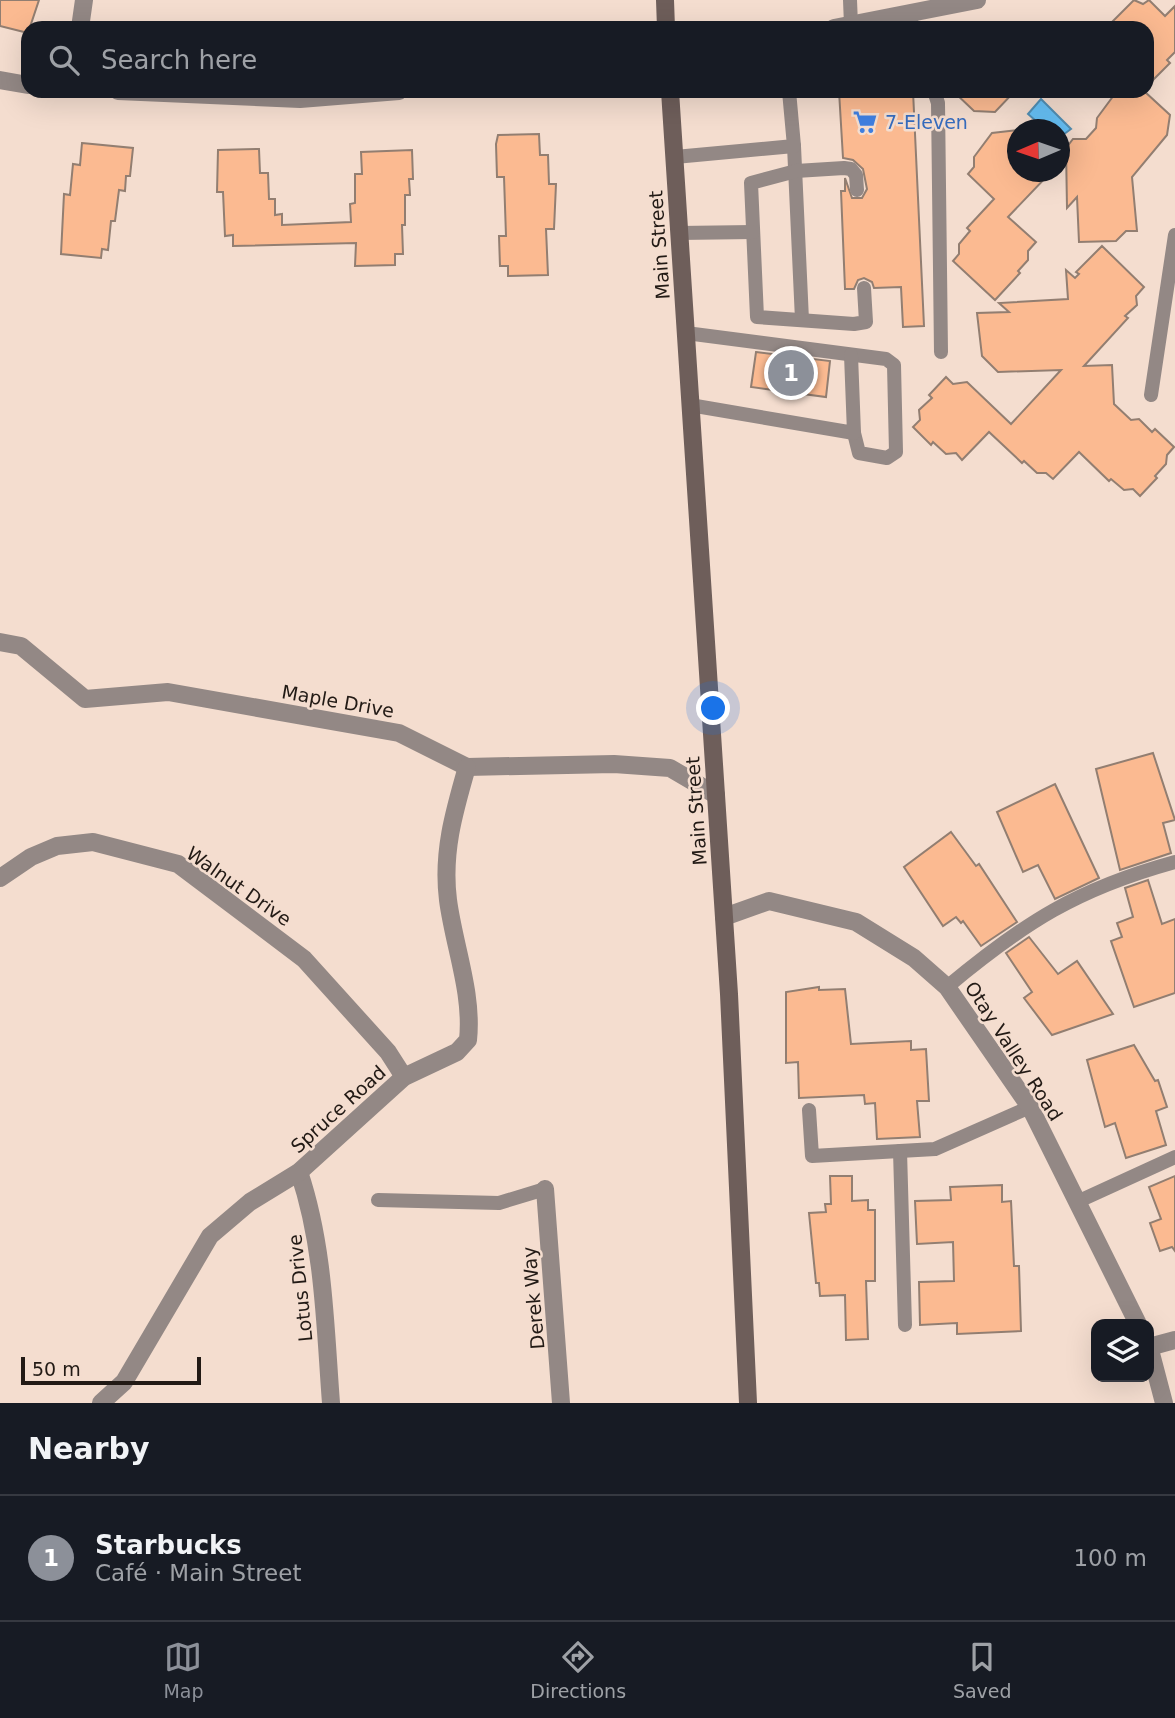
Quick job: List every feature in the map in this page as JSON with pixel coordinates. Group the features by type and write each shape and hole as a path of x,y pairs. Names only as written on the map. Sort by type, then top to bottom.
{"main road":[{"path":"665,0 666,21"},
{"name":"Main Street","path":"671,98 724,917 748,1403"}],"street":[{"path":"81,21 84,0"},
{"path":"911,21 943,3 977,0"},
{"path":"0,80 21,84"},
{"path":"277,98 312,98"},
{"name":"Maple Drive","path":"0,642 21,646 85,699 168,692 399,733 467,767 614,764 670,768 716,795"},
{"name":"Spruce Road","path":"101,1403 124,1382 210,1236 250,1202 299,1172 404,1077 457,1052 468,1040 468,1004 448,899 447,849 447,837 467,767"},
{"name":"Walnut Drive","path":"0,878 31,857 57,846 93,842 178,864 304,959 388,1052 404,1077"},
{"name":"Otay Valley Road","path":"724,917 769,901 856,922 914,958 947,987 1030,1107 1136,1319"},
{"name":"Lotus Drive","path":"299,1172 312,1210 320,1256 331,1403"},
{"name":"Derek Way","path":"545,1189 561,1403"},
{"path":"1154,1345 1175,1340"},
{"path":"1154,1365 1164,1403"}],"lane":[{"path":"844,21 850,0"},
{"path":"790,98 796,171 802,320"},
{"path":"936,98 941,352"},
{"path":"675,157 794,146"},
{"path":"857,190 856,175 852,169 796,171 751,183 757,317 866,322 864,288"},
{"path":"679,233 752,232"},
{"path":"1151,395 1175,235"},
{"path":"685,333 886,359 894,365 896,452 887,457 876,458 859,453 854,433 851,355"},
{"path":"690,405 854,433"},
{"path":"947,987 1002,941 1062,903 1127,875 1175,862"},
{"path":"809,1110 812,1156 935,1149 1030,1107"},
{"path":"900,1151 905,1325"},
{"path":"1079,1201 1175,1157"},
{"path":"379,1200 499,1203 545,1189"}],"water":[{"path":"1041,99 1061,119 1034,119 1028,114"}],"building":[{"path":"0,0 39,0 32,21 21,21 21,31 0,26"},
{"path":"1134,0 1143,4 1149,0 1165,16 1175,6 1175,52 1167,60 1170,63 1154,79 1154,21 1113,21"},
{"path":"839,98 913,98 924,326 903,327 901,287 874,288 872,282 864,278 858,280 854,289 845,289 841,191 845,191 845,178 852,198 862,198 867,189 863,169 853,160 843,158"},
{"path":"960,98 1008,98 995,112 974,111"},
{"path":"1112,98 1152,98 1170,115 1167,135 1132,177 1137,231 1126,231 1116,241 1079,242 1077,197 1067,208 1070,143 1073,139 1086,139 1096,128 1097,118"},
{"path":"1007,131 1007,182 1041,182 1008,217 1036,242 1028,251 1028,260 1018,271 1020,273 995,300 953,261 959,254 959,244 970,231 967,228 994,199 968,174 974,167 974,157 992,133"},
{"path":"539,134 540,155 548,155 549,184 556,184 554,229 546,229 548,275 508,276 508,266 500,266 499,236 506,236 504,177 497,177 496,144 498,135"},
{"path":"82,143 133,148 130,176 126,176 125,191 119,190 115,221 111,221 108,250 102,249 101,258 61,254 64,194 70,195 73,164 80,165"},
{"path":"259,149 260,173 268,173 269,199 275,199 275,215 282,214 282,225 351,222 350,204 355,203 355,174 362,174 361,152 412,150 413,179 409,179 410,195 405,195 405,225 402,225 403,254 395,254 395,265 355,266 356,243 233,246 233,235 225,236 223,192 217,192 218,150"},
{"path":"1102,246 1144,287 1136,296 1137,305 1125,316 1128,318 1084,366 1112,365 1114,404 1131,420 1139,419 1152,432 1155,429 1174,447 1167,455 1166,464 1155,476 1157,478 1140,496 1133,489 1124,490 1111,479 1109,481 1079,452 1053,479 1046,473 1037,473 1024,461 1022,463 989,432 962,460 956,453 946,454 933,442 931,445 913,427 920,420 919,410 932,398 929,395 946,377 953,384 967,382 1011,424 1061,370 998,372 982,356 977,313 1009,312 999,303 1068,299 1066,270 1075,278 1079,274 1076,272"},
{"path":"756,352 830,361 826,397 751,387"},
{"path":"1153,753 1175,820 1163,823 1171,853 1120,870 1096,769"},
{"path":"1055,784 1099,878 1055,899 1038,865 1023,872 997,812"},
{"path":"951,832 976,866 979,864 1017,922 981,946 963,921 961,923 956,917 943,926 904,867"},
{"path":"1148,880 1162,924 1175,919 1175,993 1134,1007 1111,941 1122,937 1117,923 1133,917 1125,888"},
{"path":"1029,937 1058,974 1077,961 1113,1014 1052,1035 1024,998 1032,992 1006,953"},
{"path":"819,987 819,990 845,989 851,1044 911,1041 911,1050 926,1049 929,1101 917,1101 920,1137 877,1139 875,1103 865,1104 864,1095 799,1098 798,1062 786,1063 786,992"},
{"path":"1134,1045 1155,1081 1158,1080 1167,1107 1156,1111 1166,1145 1126,1158 1115,1123 1105,1127 1087,1060"},
{"path":"830,1176 852,1176 852,1201 868,1200 868,1210 875,1210 875,1281 866,1281 868,1339 846,1340 845,1295 820,1296 819,1283 816,1283 809,1213 826,1212 825,1204 831,1204"},
{"path":"1175,1176 1175,1251 1172,1247 1160,1251 1150,1223 1161,1219 1149,1187"},
{"path":"1002,1185 1002,1202 1011,1201 1014,1266 1019,1266 1021,1331 957,1334 957,1323 920,1325 919,1282 954,1281 953,1242 917,1244 915,1201 951,1200 950,1187"}],"place":[{"name":"7-Eleven","path":"865,122"},
{"name":"Starbucks","path":"791,373"}]}
